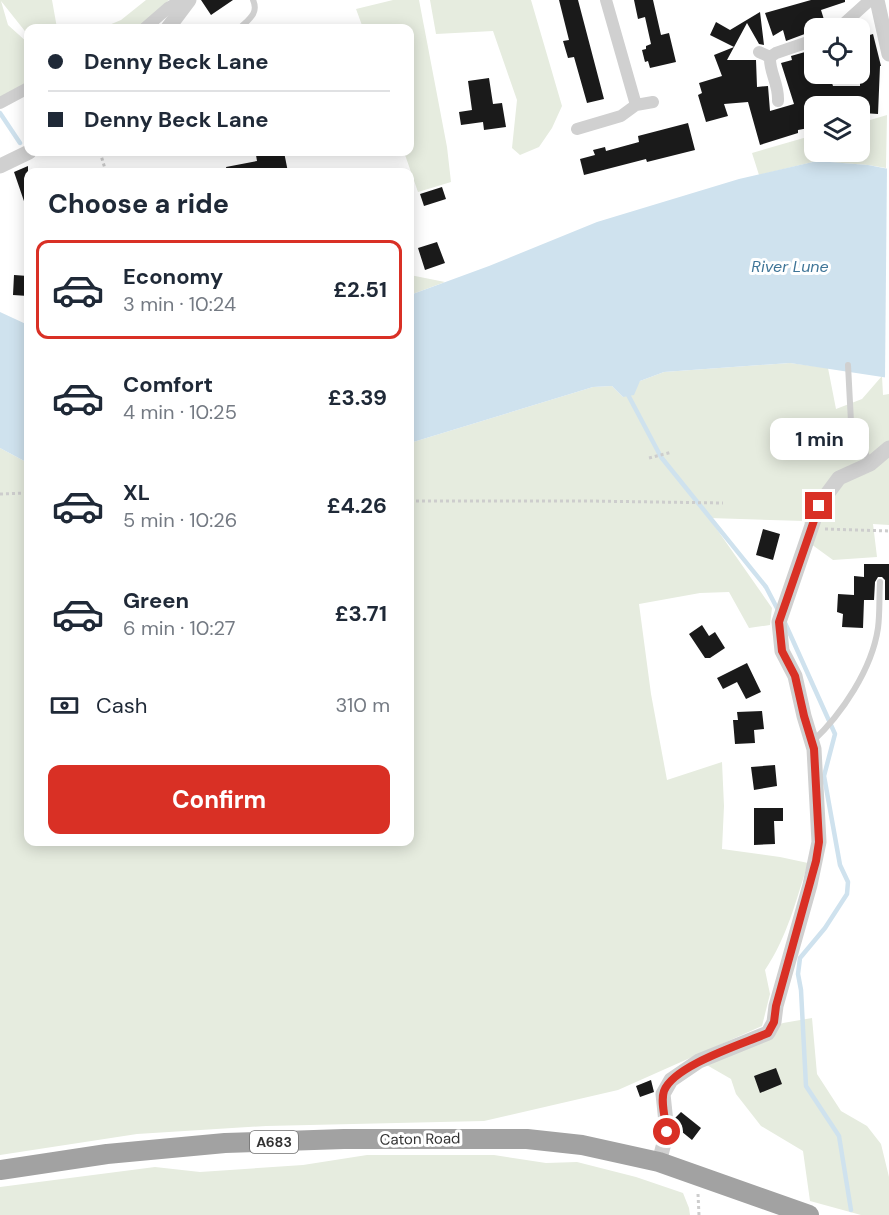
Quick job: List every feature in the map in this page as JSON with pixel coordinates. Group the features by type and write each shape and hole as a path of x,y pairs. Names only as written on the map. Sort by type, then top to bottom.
{"highway":[{"name":"Caton Road","path":"0,1170 106,1154 225,1143 479,1138 555,1141 659,1162 809,1215"}],"street":[{"path":"149,24 182,0"},
{"path":"171,24 189,0"},
{"path":"606,0 636,105"},
{"path":"853,18 877,1 889,52"},
{"path":"778,101 777,85 770,64 764,55 804,43"},
{"path":"0,103 24,90"},
{"path":"577,129 621,116 636,105 653,102"},
{"path":"0,166 24,154"},
{"path":"659,1162 667,1132 663,1094 671,1080 699,1061 768,1033 774,1022 776,1006 810,885 819,842 814,749 817,737 804,716 795,676 782,651 779,622 819,506 839,478 870,464 889,448"}],"lane":[{"path":"244,24 255,13 253,0"},
{"path":"848,365 851,422 870,464"},
{"path":"817,737 852,693 870,660 878,628 880,582"}],"path":[{"path":"649,458 672,452"},
{"path":"0,494 24,493"},
{"path":"414,501 723,504"},
{"path":"812,528 889,531"},
{"path":"697,1177 699,1215"}],"shaded area":[{"path":"0,0 52,0 56,24 24,24 24,30 1,1 8,25 24,39 24,84 0,97"},
{"path":"146,0 169,0 142,24 112,24 121,20"},
{"path":"393,0 419,0 447,147 451,182 418,192 414,181 414,168 410,168 405,156 414,156 414,24 362,24 356,9"},
{"path":"430,0 531,0 562,106 552,128 539,147 520,155 512,148 517,100 493,31 436,34"},
{"path":"887,115 886,168 830,162 870,162 870,120"},
{"path":"804,138 804,162 813,162 759,175 752,153"},
{"path":"414,276 445,282 414,294"},
{"path":"790,363 828,368 836,409 862,399 882,376 883,395 889,394 889,525 873,524 877,557 833,560 811,544 804,521 709,518 772,608 770,625 749,628 729,592 700,593 639,604 651,694 667,780 722,762 724,806 722,849 808,863 785,932 765,970 770,994 762,1026 618,1090 484,1121 266,1126 137,1134 0,1155 0,448 24,461 24,846 414,846 414,442 593,387 612,386 623,397 640,381 664,372"},
{"path":"812,1018 817,1074 841,1111 867,1126 881,1144 889,1177 889,1215 861,1215 810,1201 803,1151 761,1126 736,1094 731,1079 698,1060 783,1023"},
{"path":"367,1155 494,1155 546,1163 577,1162 636,1177 683,1193 690,1215 0,1215 0,1187 155,1167 200,1172 303,1165"}],"water":[{"name":"River Lune","path":"813,162 868,165 889,169 889,378 790,363 664,372 640,381 634,395 623,397 612,386 593,387 414,442 414,294 597,222 739,179"},
{"path":"0,312 24,323 24,461 0,448"}],"pier":[{"path":"887,166 889,166 889,381 885,380"}],"building":[{"path":"201,0 233,0 211,15"},
{"path":"559,0 578,0 604,99 587,103 574,57 568,58 563,41 569,40"},
{"path":"634,0 653,0 661,35 669,33 676,62 650,68 648,61 645,62 642,50 651,44 645,17 638,19"},
{"path":"811,0 845,0 845,2 821,10 824,18 804,18 804,34 786,41 783,30 773,36 765,13"},
{"path":"760,12 764,45 759,44 747,23 727,60 756,60 757,87 768,86 770,111 794,104 781,63 792,60 791,56 804,52 804,84 860,86 860,84 870,84 870,35 873,34 881,66 878,114 870,113 870,96 804,96 804,129 798,130 798,133 760,145 748,102 724,104 728,116 706,122 698,95 702,93 699,83 722,76 714,55 734,47 710,35 716,22 730,30"},
{"path":"489,78 493,104 502,103 506,127 484,130 483,122 461,125 459,112 472,110 468,81"},
{"path":"688,123 695,150 647,162 646,159 584,175 580,159 595,155 593,150 605,147 606,151 639,142 638,136"},
{"path":"256,156 285,156 287,168 226,168 226,167 257,161"},
{"path":"28,166 24,168 24,201 14,172"},
{"path":"442,187 446,199 424,206 420,194"},
{"path":"437,242 445,263 425,270 418,248"},
{"path":"14,275 24,276 24,296 13,295"},
{"path":"763,529 780,534 773,560 756,555"},
{"path":"864,564 889,564 889,600 885,600 885,580 878,577 875,582 874,600 864,600 863,628 842,627 843,614 837,612 838,594 854,595 854,576 864,577"},
{"path":"702,625 709,636 715,632 725,648 710,658 705,658 689,634"},
{"path":"747,663 761,692 746,699 737,682 723,689 717,678"},
{"path":"762,711 764,729 754,730 755,743 735,744 733,720 738,720 737,712"},
{"path":"775,765 777,786 754,790 751,767"},
{"path":"754,808 783,808 783,821 774,821 775,844 754,845"},
{"path":"776,1068 782,1084 760,1093 754,1076"},
{"path":"651,1080 654,1092 640,1097 636,1086"},
{"path":"681,1112 701,1128 692,1140 676,1127 675,1118"}],"waterway":[{"path":"0,113 20,143"},
{"path":"626,391 661,457 766,587 778,610"},
{"path":"785,623 835,734 824,776 840,865 848,882 847,894 825,928 800,958 798,974 801,990 806,1086 839,1136 851,1210"}],"route":[{"path":"667,1132 663,1094 671,1080 699,1061 768,1033 774,1022 776,1006 816,861 819,842 814,749 795,676 782,651 779,622 819,506"}]}
